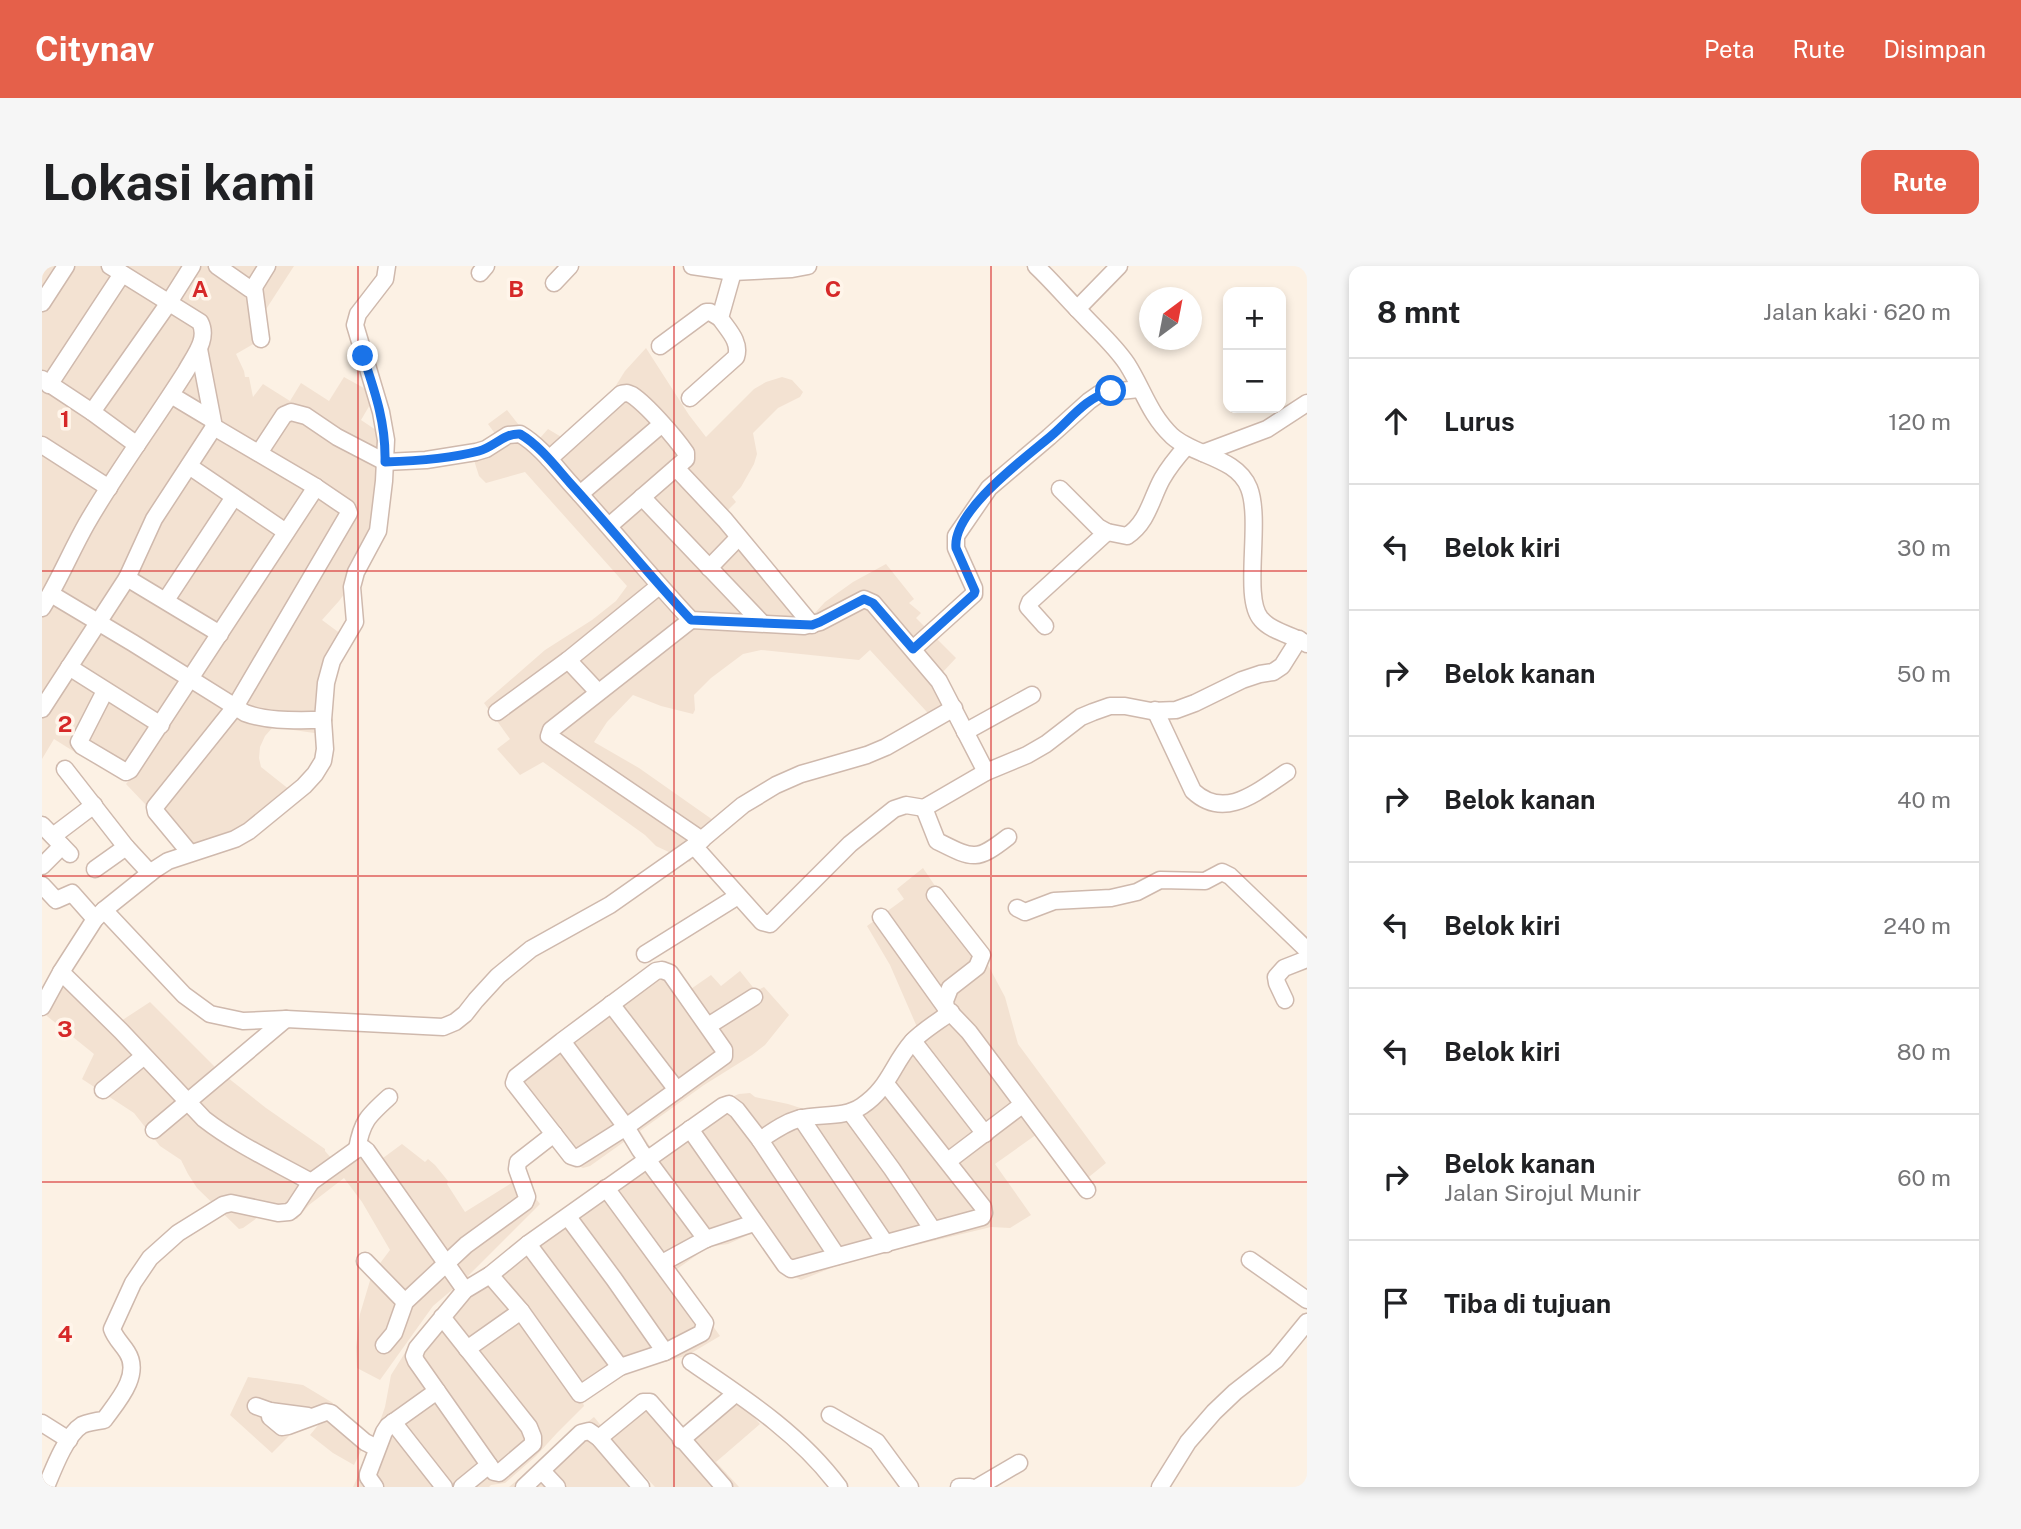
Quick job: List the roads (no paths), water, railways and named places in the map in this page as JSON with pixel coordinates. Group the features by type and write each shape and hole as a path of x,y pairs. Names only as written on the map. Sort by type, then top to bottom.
{"street":[{"path":"42,303 66,266"},
{"path":"92,412 192,266"},
{"path":"217,266 252,288"},
{"path":"261,339 252,288 267,266"},
{"path":"42,1007 47,985 61,972 100,914 168,861 213,847 249,831 303,786 323,761 326,683 337,653 355,622 352,587 356,572 378,531 386,440 381,412 355,325 358,314 385,279 387,266"},
{"path":"554,284 570,266"},
{"path":"692,266 733,272 808,266"},
{"path":"986,772 939,681 867,599 812,625 691,620 551,730 549,736 698,843 738,896 762,922 770,924 850,844 894,808 906,805 924,808 986,772 1027,755 1081,717 1093,712 1110,706 1176,710 1242,680 1273,672 1282,666 1303,642 1262,621 1256,612 1252,592 1254,539 1250,491 1245,481 1229,466 1186,447 1172,436 1150,409 1126,363 1115,349 1036,266"},
{"path":"1077,309 1119,266"},
{"path":"137,444 46,382 116,270 202,324 204,336 171,396 86,525 46,601 98,622 190,680 254,716 323,720"},
{"path":"720,318 733,272"},
{"path":"660,345 710,312 720,318 737,344 736,357 690,398"},
{"path":"42,709 127,578 154,519 189,466 212,423 199,349"},
{"path":"913,649 974,594 974,588 956,548 956,536 989,488 1099,394 1139,389"},
{"path":"549,459 621,394 632,396 662,424 686,453 686,459 609,526"},
{"path":"171,396 347,508 348,516 235,707 155,807 156,812 190,853"},
{"path":"1203,453 1267,429 1307,403"},
{"path":"259,453 284,415 296,412 306,415 337,437 385,462 426,460 482,450 508,435 525,437 549,459 691,620"},
{"path":"580,494 662,424"},
{"path":"42,445 109,488"},
{"path":"1060,489 1098,527 1107,532 1127,536 1141,524 1160,481 1186,447"},
{"path":"189,466 286,533"},
{"path":"676,468 812,625"},
{"path":"105,691 79,739 82,746 126,772 161,725 316,487"},
{"path":"166,600 234,497"},
{"path":"642,497 762,624"},
{"path":"1045,625 1028,607 1030,603 1107,532"},
{"path":"709,568 738,538"},
{"path":"127,578 220,634"},
{"path":"497,712 568,660 659,586"},
{"path":"568,660 598,692"},
{"path":"69,667 161,725"},
{"path":"965,732 1032,695"},
{"path":"42,885 49,904 72,893 100,914 201,1009 210,1014 243,1021 286,1019 443,1027 466,1014 475,1000 498,976 531,949 610,905 698,843 743,805 801,774 886,747 954,708"},
{"path":"1154,710 1193,791 1211,803 1224,805 1252,795 1287,772"},
{"path":"65,769 126,848 150,873"},
{"path":"42,866 57,840 94,804"},
{"path":"924,808 937,841 961,852 976,856 984,854 1008,837"},
{"path":"94,869 126,848"},
{"path":"1017,908 1026,912 1054,901 1111,898 1137,892 1160,880 1205,881 1222,872 1230,876 1307,950"},
{"path":"935,895 982,955 977,967 950,988 947,996 948,1010"},
{"path":"645,954 738,896"},
{"path":"881,917 948,1010 969,1032 1087,1190"},
{"path":"1285,1000 1276,977 1284,968 1307,959"},
{"path":"455,1275 490,1275 606,1188 636,1144 677,1090 724,1056 724,1050 670,973 662,970 656,971 562,1041 514,1080 516,1087 571,1156 577,1158 636,1144 690,1129 729,1104 737,1110 760,1140 837,1256"},
{"path":"61,972 187,1102 218,1130 310,1182"},
{"path":"708,1026 754,997"},
{"path":"611,1004 677,1090"},
{"path":"760,1140 801,1118 851,1113 874,1097 886,1084 913,1041 948,1010"},
{"path":"154,1130 286,1019"},
{"path":"562,1041 706,1240"},
{"path":"913,1041 985,1134"},
{"path":"103,1090 144,1056"},
{"path":"690,1129 788,1268 982,1217 983,1208 886,1084"},
{"path":"356,1149 364,1122 388,1097"},
{"path":"948,1161 1022,1105"},
{"path":"851,1113 933,1230"},
{"path":"801,1118 886,1244"},
{"path":"384,1345 394,1333 405,1302 455,1275 525,1202 527,1197 517,1168 518,1162 554,1134"},
{"path":"46,1487 53,1468 79,1427 89,1422 104,1420 132,1377 129,1353 112,1329 134,1283 150,1258 178,1233 223,1205 237,1203 278,1213 289,1212 310,1182 356,1149 363,1148 455,1275"},
{"path":"490,1275 521,1311 580,1394 620,1367 665,1352 702,1333 705,1326 606,1188"},
{"path":"568,1217 665,1352"},
{"path":"662,1263 706,1240 754,1223"},
{"path":"528,1244 620,1367"},
{"path":"1250,1259 1307,1300"},
{"path":"365,1261 405,1302"},
{"path":"442,1317 529,1427 533,1437 533,1444 502,1472 494,1472 414,1356 417,1348 442,1317 455,1275"},
{"path":"467,1349 521,1311"},
{"path":"1160,1487 1188,1442 1214,1412 1276,1360 1307,1322"},
{"path":"691,1362 761,1410 792,1436 824,1467 839,1487"},
{"path":"375,1487 368,1477 371,1446 393,1422 437,1391"},
{"path":"681,1440 735,1394"},
{"path":"600,1438 646,1401 654,1406 724,1487"},
{"path":"263,1409 311,1416 331,1413 371,1446"},
{"path":"830,1415 877,1442 910,1487"},
{"path":"393,1422 443,1487"},
{"path":"42,1423 69,1440"},
{"path":"524,1487 581,1433 589,1431 600,1438 641,1487"},
{"path":"978,1487 1019,1464"},
{"path":"462,1487 489,1465"},
{"path":"542,1471 557,1487"},
{"path":"959,1487 970,1487"}]}
